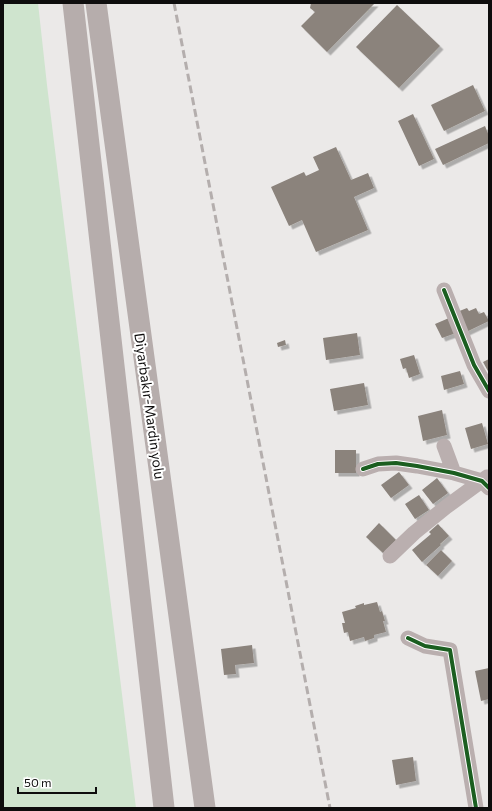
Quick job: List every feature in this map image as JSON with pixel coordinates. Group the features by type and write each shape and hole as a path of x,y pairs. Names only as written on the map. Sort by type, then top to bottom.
{"highway":[{"name":"Diyarbakır-Mardin yolu","path":"74,3 164,808"},
{"name":"Diyarbakır-Mardin yolu","path":"96,3 205,808"}],"street":[{"path":"444,290 474,365 489,391"},
{"path":"444,446 454,473"},
{"path":"363,469 378,464 396,463 454,473 487,481"},
{"path":"390,556 414,533 446,507 487,481"},
{"path":"408,638 425,646 450,650 476,808"}],"green space":[{"path":"3,3 38,3 136,808 3,808"}],"building":[{"path":"311,3 375,3 327,52 301,26 315,12 310,8"},
{"path":"397,5 440,46 399,88 356,47"},
{"path":"473,85 485,111 444,131 431,105"},
{"path":"413,114 434,159 419,166 398,121"},
{"path":"485,126 489,136 489,143 443,165 435,149"},
{"path":"336,147 351,180 368,173 374,188 354,197 368,230 316,252 302,220 289,226 271,187 304,172 306,176 319,170 313,157"},
{"path":"467,308 469,311 476,308 479,314 484,312 489,321 466,332 457,312"},
{"path":"449,318 456,333 442,338 435,324"},
{"path":"357,333 360,355 326,360 323,338"},
{"path":"285,340 286,345 278,347 277,343"},
{"path":"414,355 420,374 409,378 406,368 403,369 400,359"},
{"path":"489,359 489,373 483,362"},
{"path":"460,371 464,384 444,390 441,376"},
{"path":"364,383 368,405 334,411 330,389"},
{"path":"442,410 447,435 423,441 418,416"},
{"path":"482,423 488,444 471,449 465,428"},
{"path":"335,450 356,450 356,473 335,473"},
{"path":"399,472 409,485 391,498 381,485"},
{"path":"437,478 448,493 433,504 422,490"},
{"path":"419,495 429,510 415,519 405,504"},
{"path":"379,523 396,540 383,553 366,537"},
{"path":"438,524 449,536 422,562 412,550 431,534 429,532"},
{"path":"441,550 452,561 438,576 426,565"},
{"path":"377,602 385,621 383,621 386,632 374,635 374,638 365,641 364,637 350,641 348,632 344,633 342,623 345,623 342,612 356,608 355,606 364,603 364,605"},
{"path":"252,645 254,663 235,665 236,674 224,675 221,649"},
{"path":"489,668 489,699 481,701 475,671"},
{"path":"413,757 416,781 396,785 392,760"}],"railway":[{"path":"174,3 330,808"}],"cycle path":[{"path":"444,290 474,365 489,391"},
{"path":"363,469 378,464 396,463 417,466 454,473 482,481 489,488"},
{"path":"408,638 425,646 450,650 476,808"}]}
